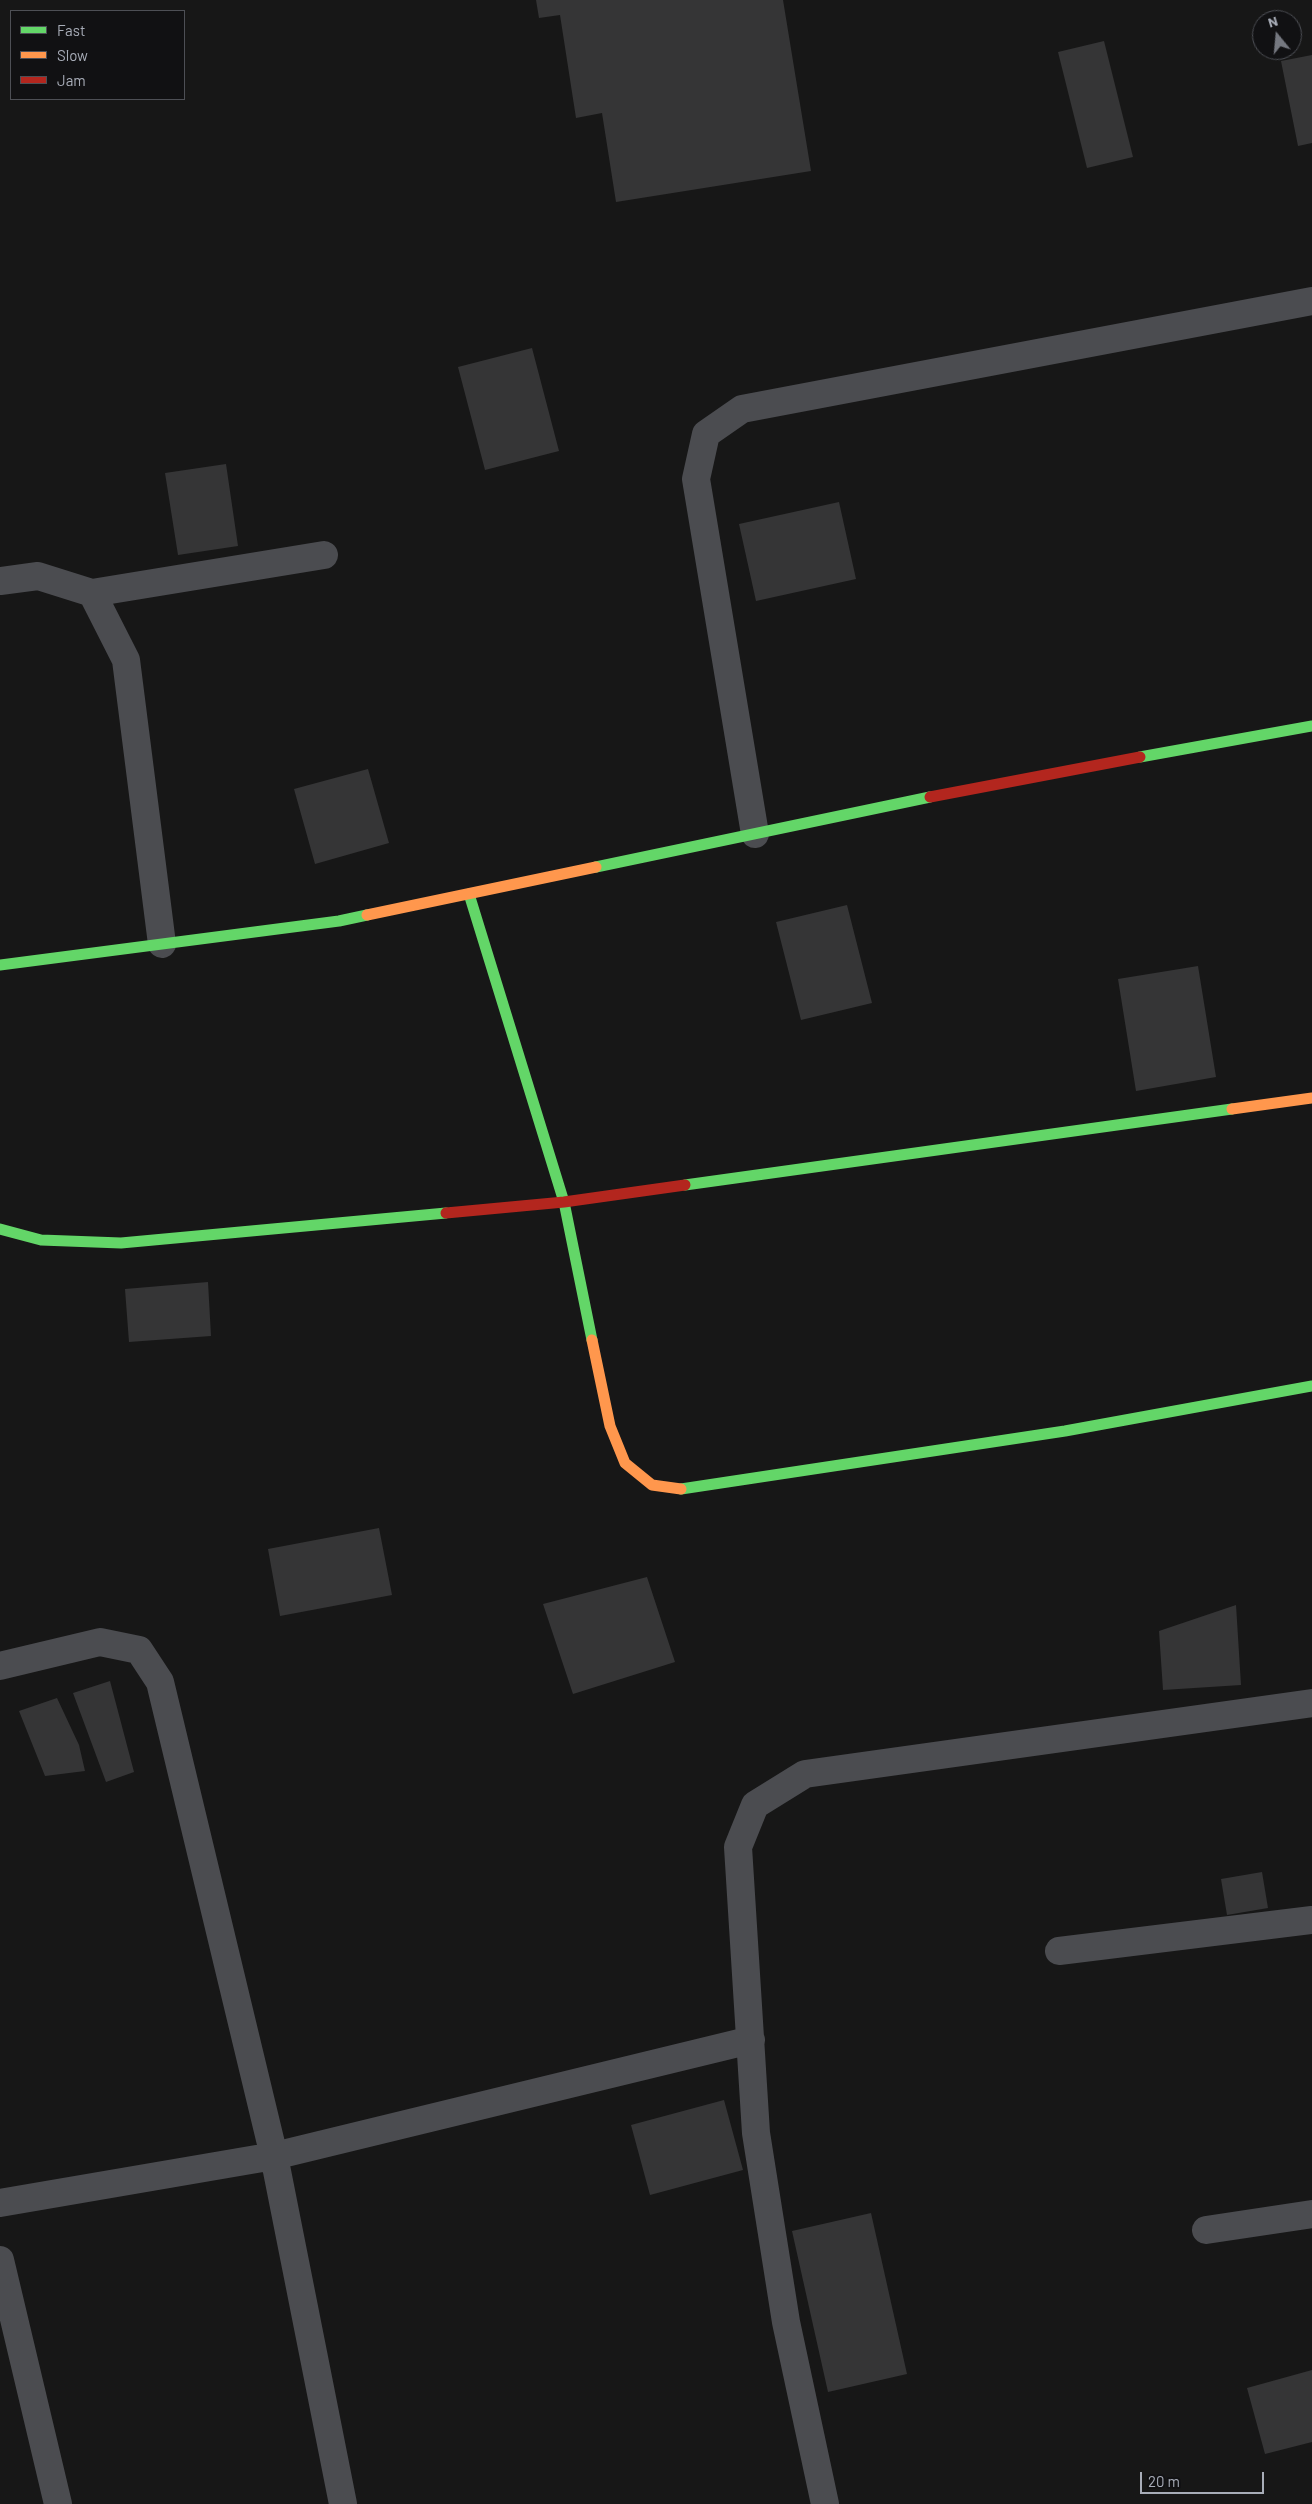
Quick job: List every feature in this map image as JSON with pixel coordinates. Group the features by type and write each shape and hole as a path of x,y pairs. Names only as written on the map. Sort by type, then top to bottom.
{"street":[{"path":"755,834 696,479 706,434 742,409 1312,301"},
{"path":"0,581 38,576 92,593 324,555"},
{"path":"92,593 126,660 162,944"},
{"path":"0,965 339,920 1022,778 1312,726"},
{"path":"469,894 564,1202 610,1426 625,1463 652,1485 683,1489 1065,1431 1312,1386"},
{"path":"0,1229 41,1240 121,1243 564,1202 1312,1098"},
{"path":"0,1666 100,1642 139,1650 160,1682 274,2156 343,2504"},
{"path":"825,2504 786,2322 756,2134 738,1847 755,1805 805,1774 1310,1710"},
{"path":"1059,1951 1312,1920"},
{"path":"0,2203 274,2156 751,2040"},
{"path":"1206,2230 1312,2214"},
{"path":"0,2260 58,2504"}],"building":[{"path":"536,0 783,0 811,171 616,202 602,113 576,118 560,15 539,18"},
{"path":"1104,41 1133,157 1087,168 1058,52"},
{"path":"1312,55 1312,143 1298,146 1281,61 1302,60 1302,57"},
{"path":"532,348 559,451 485,470 458,367"},
{"path":"226,464 238,546 178,555 165,473"},
{"path":"839,502 856,579 756,601 739,524"},
{"path":"368,769 389,843 315,864 294,789"},
{"path":"847,905 872,1003 801,1020 776,922"},
{"path":"1198,966 1216,1077 1136,1091 1118,979"},
{"path":"208,1282 211,1336 129,1342 125,1289"},
{"path":"379,1528 392,1595 280,1616 268,1549"},
{"path":"647,1577 675,1662 573,1694 543,1604"},
{"path":"1236,1605 1241,1685 1163,1690 1159,1631"},
{"path":"110,1681 134,1772 106,1782 73,1693"},
{"path":"57,1698 79,1745 85,1771 45,1776 19,1711"},
{"path":"1262,1872 1268,1908 1227,1915 1221,1879"},
{"path":"724,2100 743,2170 650,2195 631,2125"},
{"path":"871,2213 907,2374 828,2392 792,2231"},
{"path":"1312,2370 1312,2442 1265,2454 1247,2388"}],"traffic: fast":[{"path":"1140,757 1312,726"},
{"path":"596,867 930,797"},
{"path":"469,894 564,1202 592,1340"},
{"path":"0,965 339,921 367,915"},
{"path":"685,1185 1232,1109"},
{"path":"0,1229 41,1240 121,1243 446,1213"},
{"path":"681,1489 1065,1431 1312,1386"}],"traffic: slow":[{"path":"367,915 596,867"},
{"path":"1232,1109 1312,1098"},
{"path":"592,1340 610,1426 625,1463 652,1485 681,1489"}],"traffic: jam":[{"path":"930,797 1140,757"},
{"path":"446,1213 564,1202 685,1185"}]}
